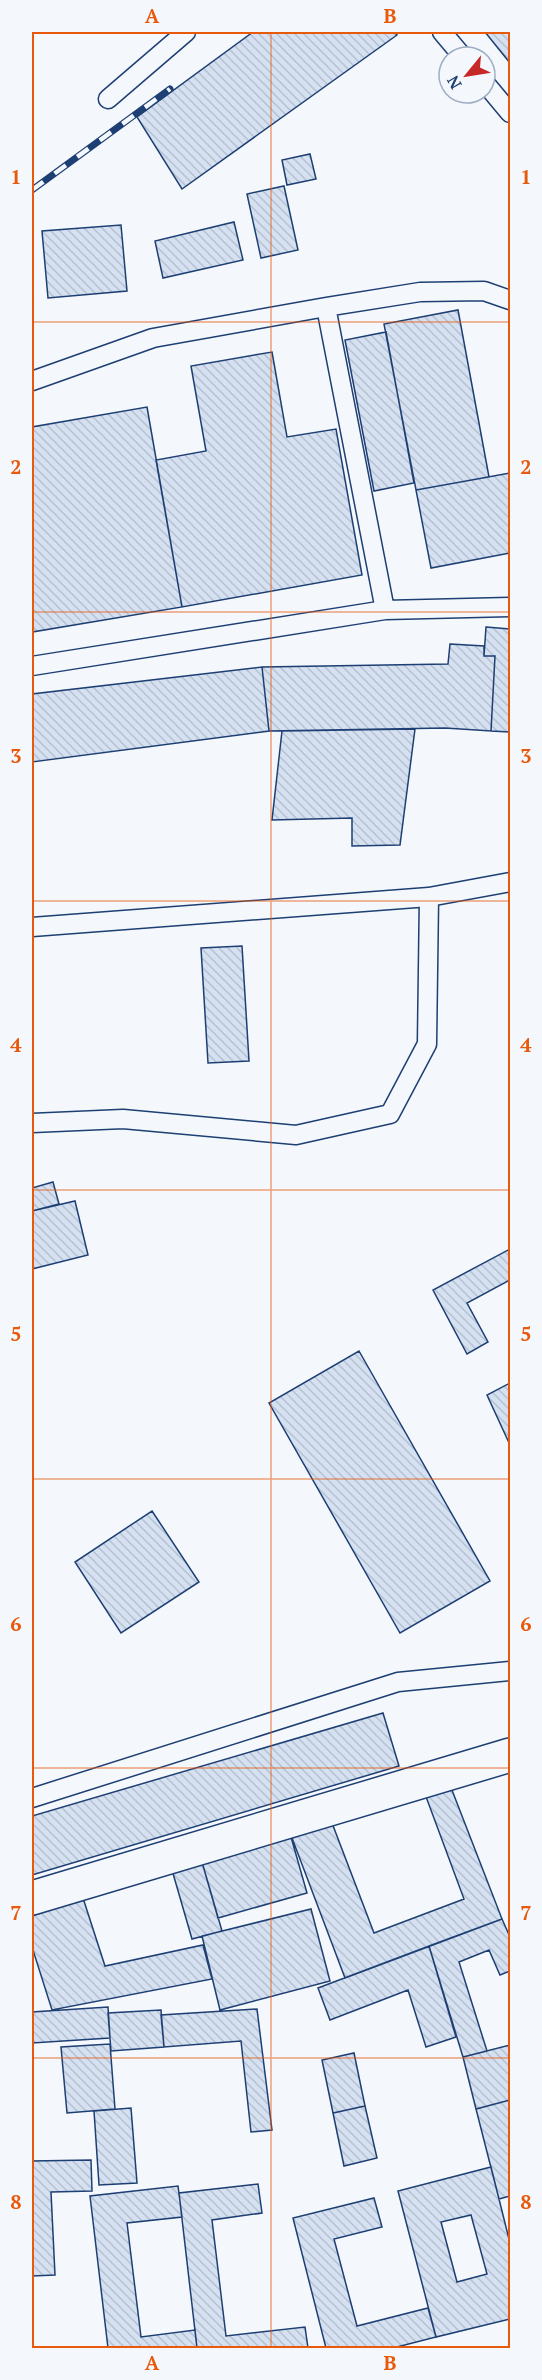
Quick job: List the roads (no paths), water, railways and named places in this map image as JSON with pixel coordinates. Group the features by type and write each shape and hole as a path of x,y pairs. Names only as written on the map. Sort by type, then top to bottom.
{"street":[{"path":"32,1898 510,1755"}],"lane":[{"path":"108,99 186,32"},
{"path":"442,32 453,45"},
{"path":"497,97 510,113"},
{"path":"32,381 153,338 326,307 420,292 484,291 510,300"},
{"path":"326,307 385,610"},
{"path":"32,666 385,610 510,607"},
{"path":"32,927 429,897 510,882"},
{"path":"32,1123 123,1119 296,1135 390,1114 427,1044 429,897"},
{"path":"32,1798 398,1682 510,1671"}],"railway":[{"path":"32,190 170,89"}]}
